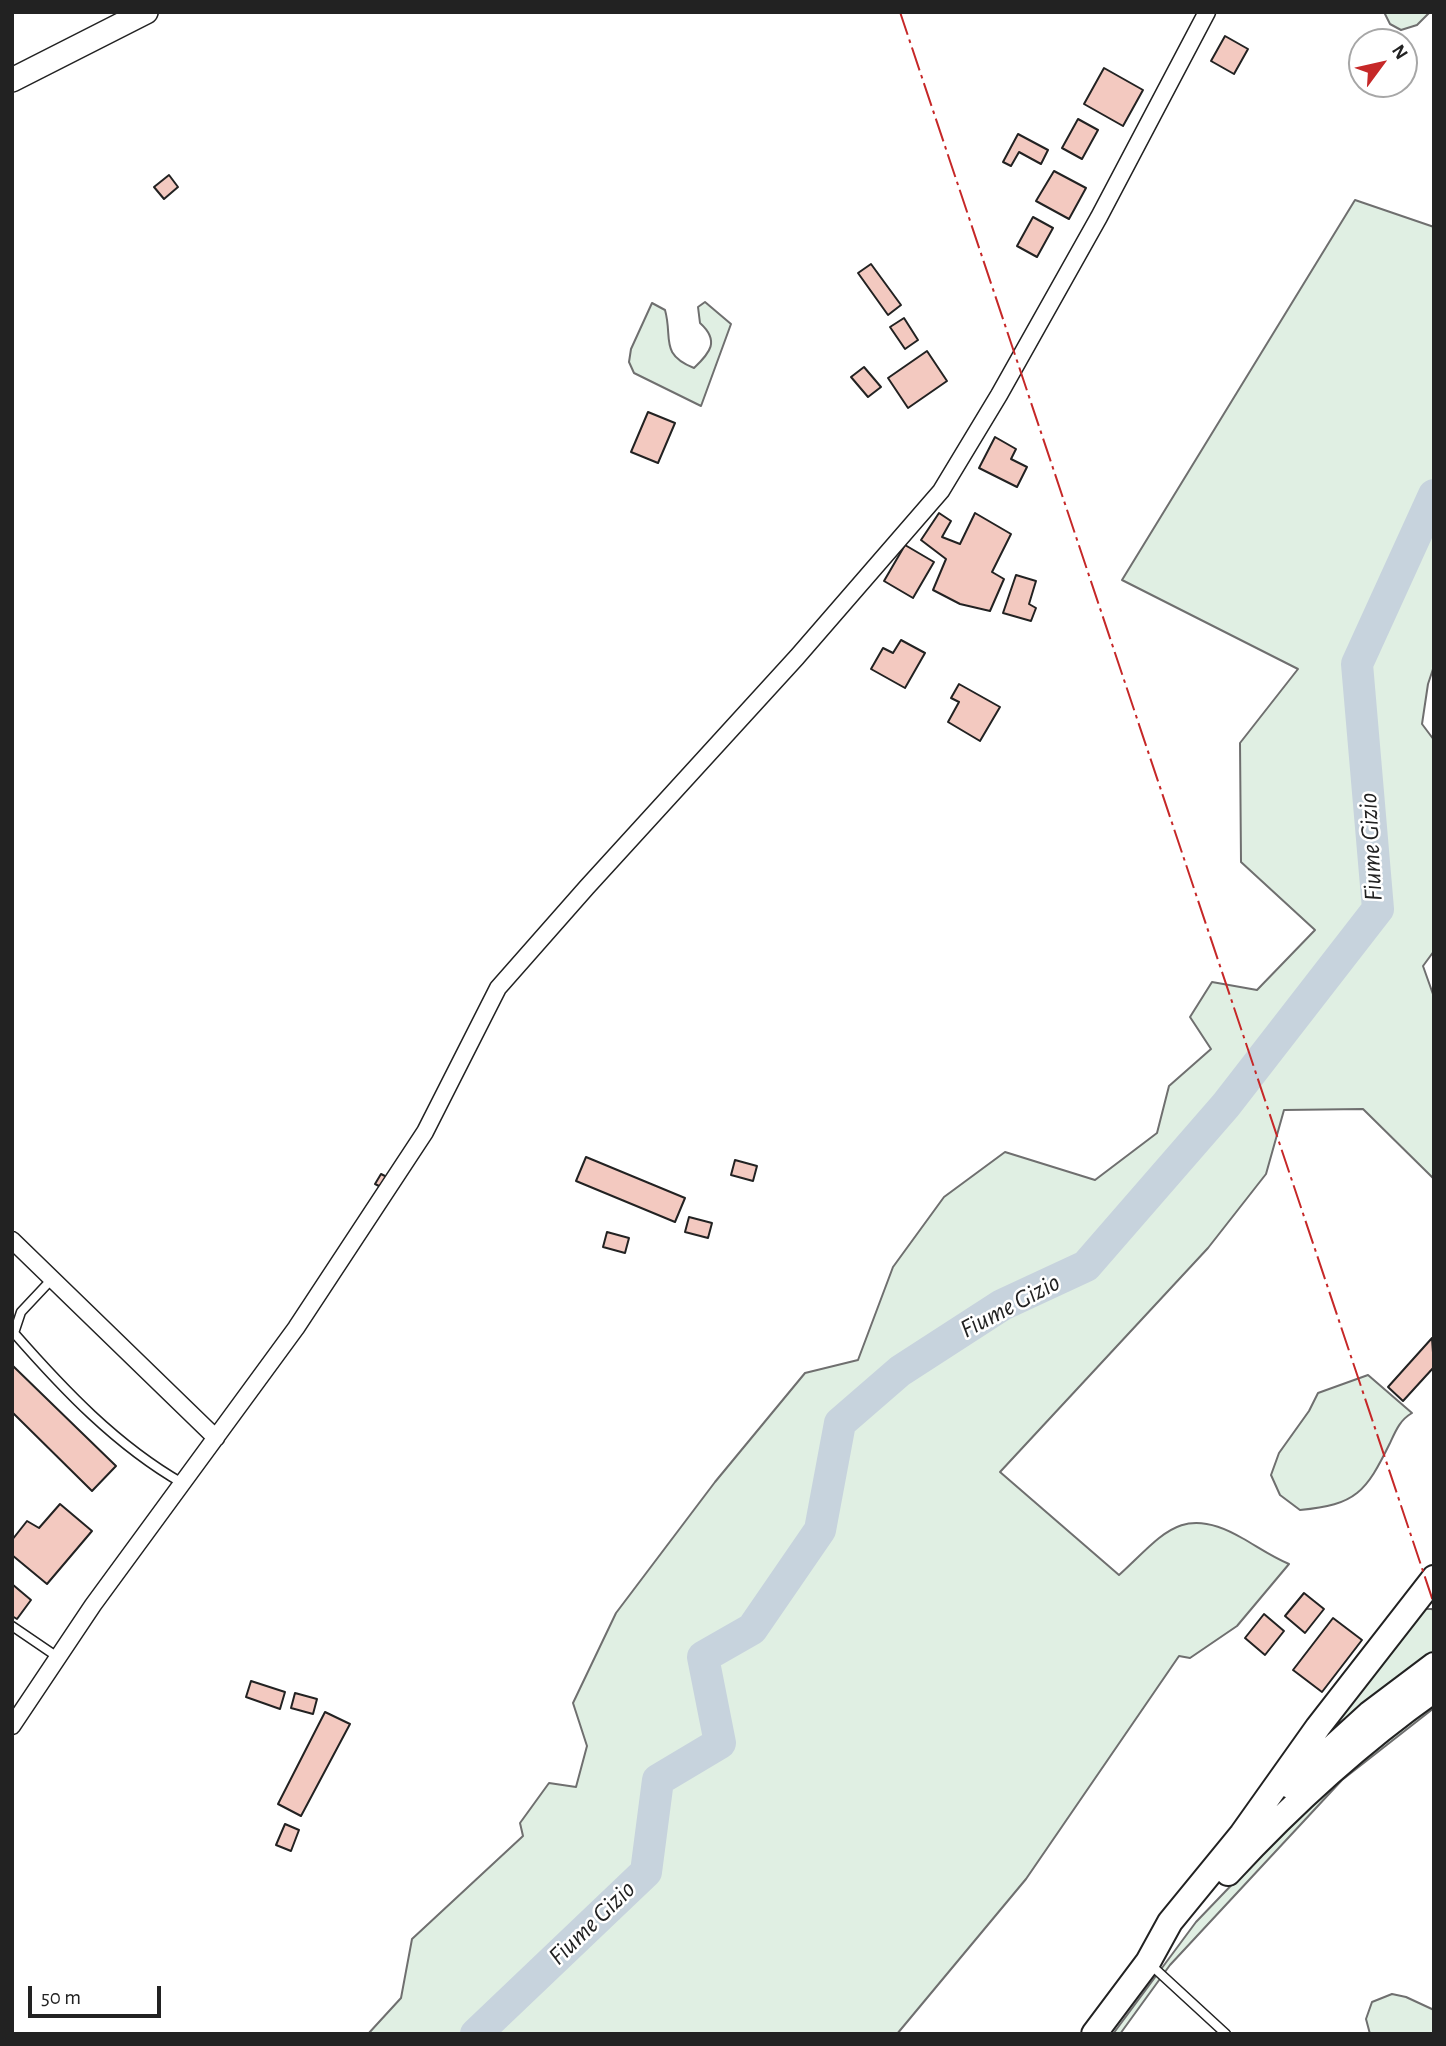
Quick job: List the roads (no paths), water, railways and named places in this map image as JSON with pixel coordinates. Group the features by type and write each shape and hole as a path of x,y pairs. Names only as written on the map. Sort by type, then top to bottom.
{"main road":[{"path":"12,80 146,12"},
{"path":"1148,1962 1170,1922 1242,1834 1318,1727 1434,1578"},
{"path":"1242,1834 1337,1741 1434,1665"},
{"path":"1094,2034 1148,1962 1231,1870 1329,1773 1373,1735 1434,1690"}],"street":[{"path":"12,1726 93,1605 296,1328 425,1132 498,988 797,657 941,491 999,395 1099,217 1208,12"},
{"path":"12,1240 216,1438"}],"lane":[{"path":"52,1279 21,1312 14,1333 63,1390 147,1463 182,1483"},
{"path":"12,1626 59,1658"},
{"path":"1148,1962 1226,2034"}],"waterway":[{"name":"Fiume Gizio","path":"476,2034 646,1872 658,1780 720,1743 703,1657 752,1629 820,1530 840,1423 900,1371 1002,1305 1086,1266 1226,1105 1378,909 1357,664 1434,495"}]}
